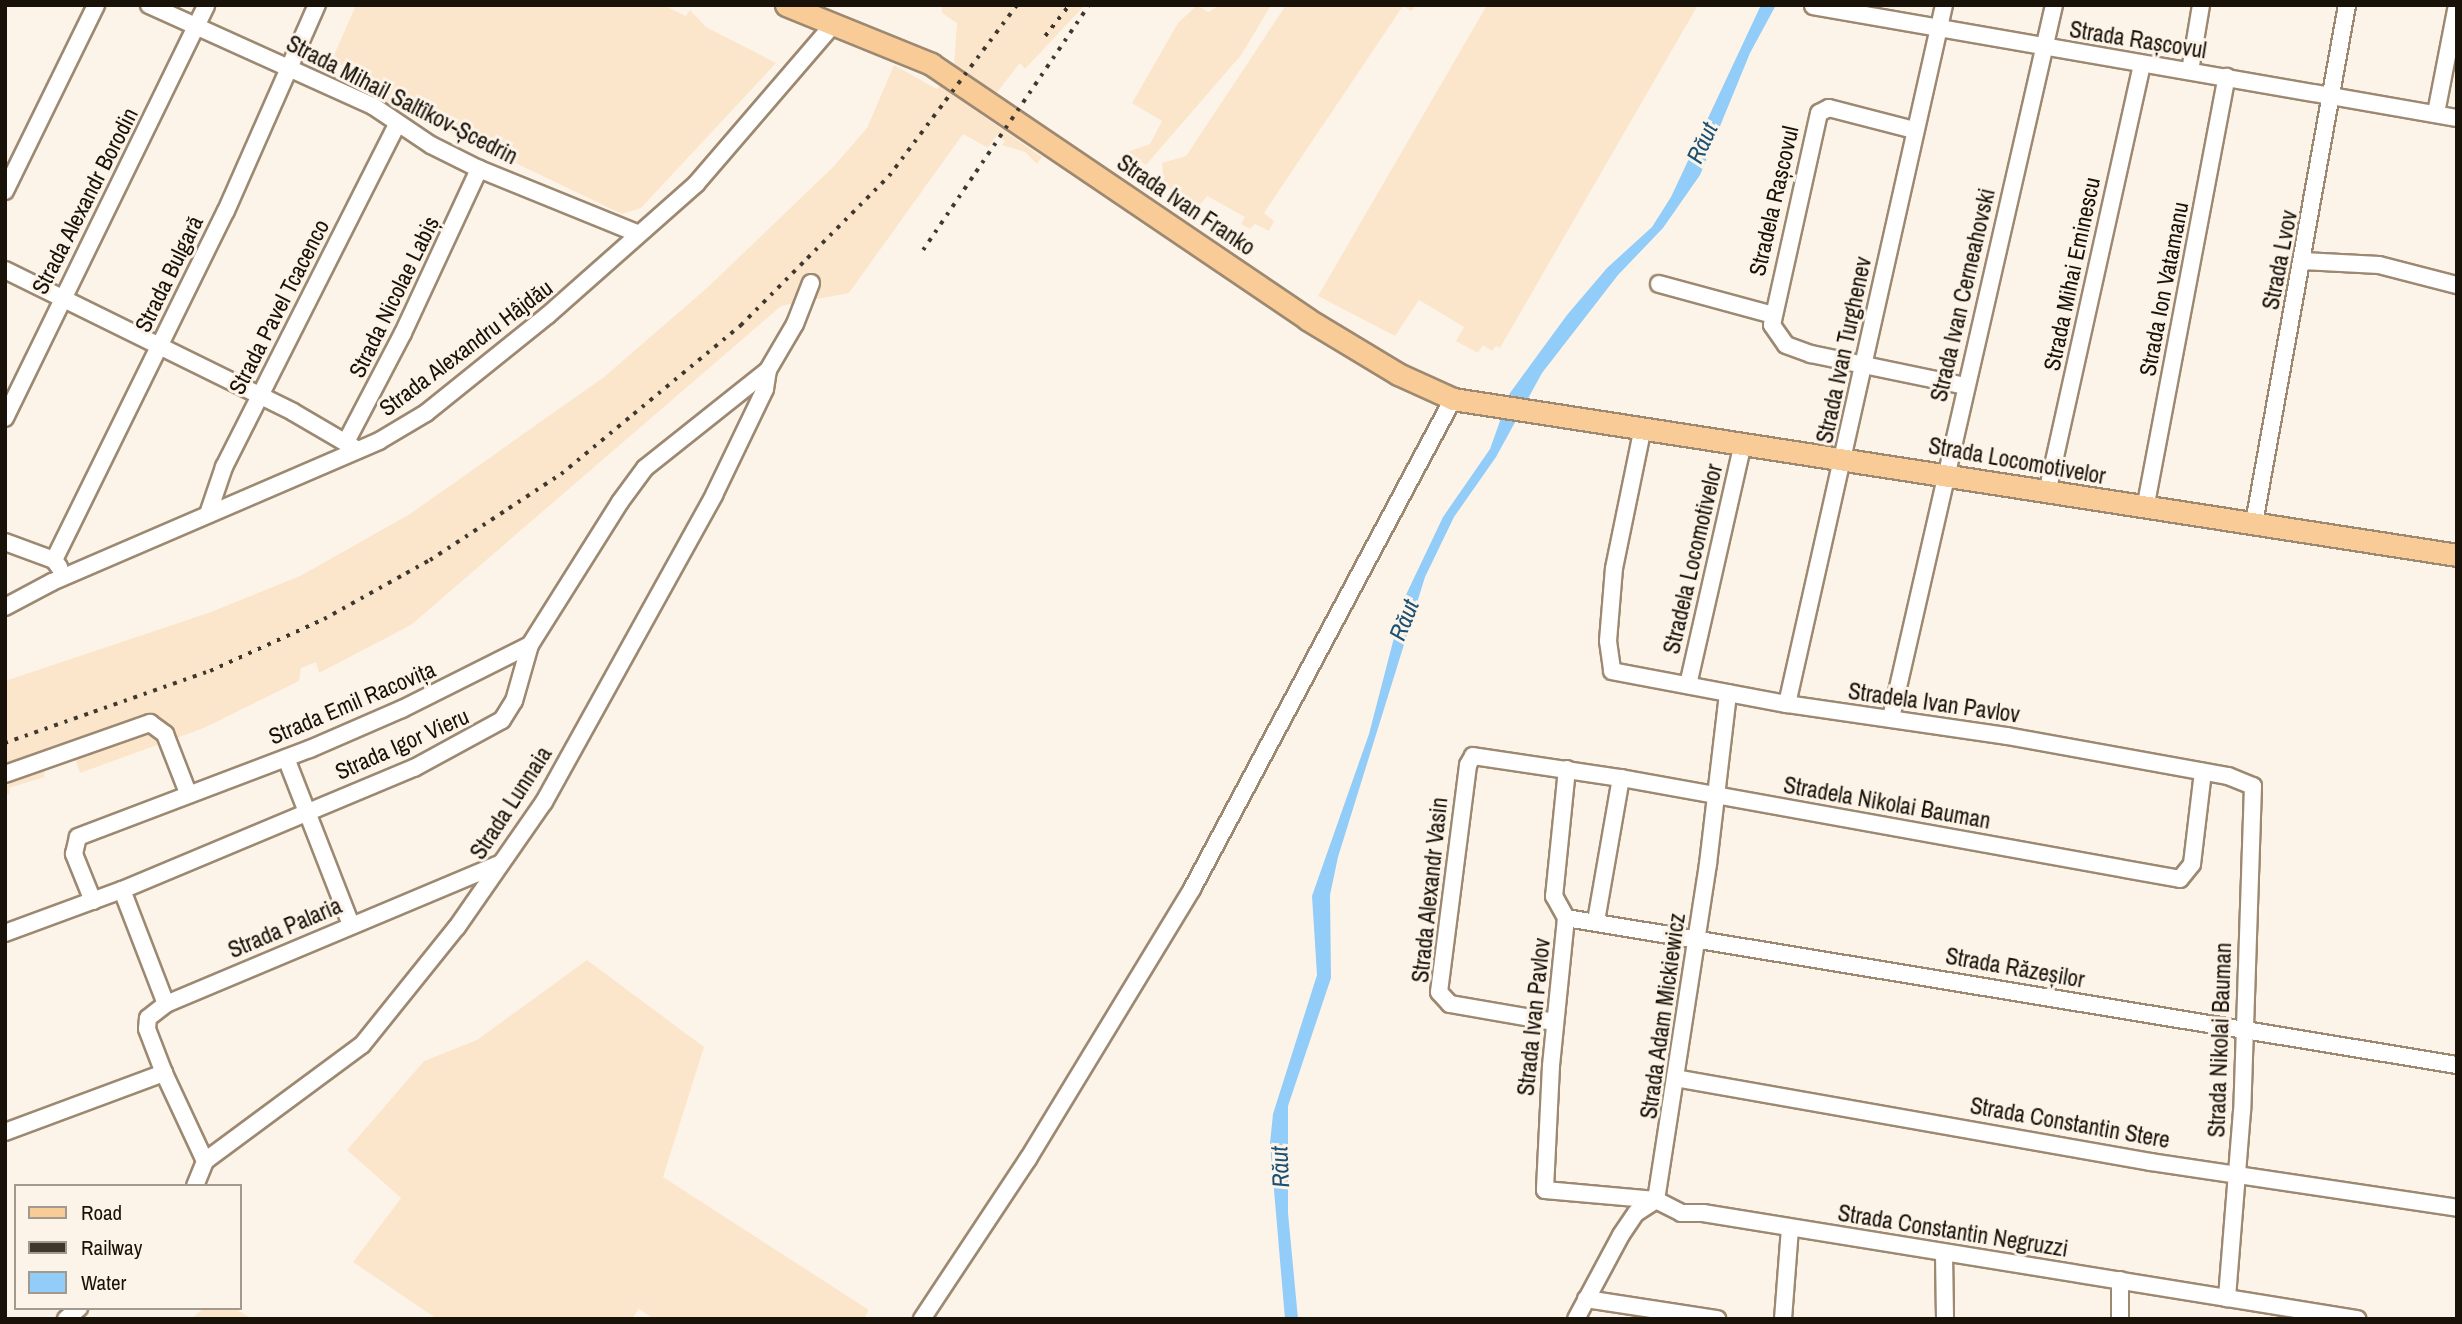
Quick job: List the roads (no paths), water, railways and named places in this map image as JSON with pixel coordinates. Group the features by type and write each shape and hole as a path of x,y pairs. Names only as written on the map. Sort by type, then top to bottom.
{"main road":[{"name":"Strada Ivan Franko","path":"786,5 931,64 1307,319 1398,374 1453,399 1569,415"},
{"name":"Strada Locomotivelor","path":"1569,415 2145,509 2457,555"}],"street":[{"path":"5,191 96,5"},
{"name":"Strada Mihail Saltîkov-Șcedrin","path":"149,5 194,28 287,66 373,106 397,124 479,169 637,233"},
{"name":"Strada Alexandr Borodin","path":"5,418 60,299 206,5"},
{"name":"Strada Bulgară","path":"54,560 258,141 287,66 317,5"},
{"name":"Strada Ivan Turghenev","path":"1787,704 1944,5"},
{"name":"Strada Ivan Cerneahovski","path":"1891,718 2054,5"},
{"path":"2190,71 2201,5"},
{"name":"Strada Lvov","path":"2254,523 2304,261 2347,5"},
{"path":"2436,113 2457,5"},
{"name":"Strada Rașcovul","path":"1813,6 1938,30 2457,118"},
{"name":"Strada Alexandru Hâjdău","path":"5,607 64,577 208,514 352,446 400,429 462,385 565,301 732,146 833,25"},
{"name":"Strada Mihai Eminescu","path":"2047,493 2142,65"},
{"name":"Strada Ion Vatamanu","path":"2145,509 2227,77"},
{"name":"Stradela Rașcovul","path":"1659,284 1773,315 1819,113 1829,108 1914,130"},
{"name":"Strada Pavel Tcacenco","path":"208,514 219,476 397,124"},
{"name":"Strada Nicolae Labiș","path":"352,446 479,169"},
{"path":"2304,261 2379,265 2457,285"},
{"path":"5,271 159,346 352,446"},
{"name":"Strada Igor Vieru","path":"5,933 122,890 414,768 502,720 514,701 530,645 645,468 768,370 795,324 811,283"},
{"path":"1773,315 1773,333 1786,345 1863,367 1965,386"},
{"name":"Strada Lunnaia","path":"205,1161 362,1045 457,926 544,802 660,594 765,389 768,370"},
{"path":"922,1319 1028,1159 1192,889 1453,399"},
{"name":"Stradela Ivan Pavlov","path":"1643,427 1614,568 1610,669 1787,704 1891,718 2203,772 2251,784"},
{"name":"Stradela Locomotivelor","path":"1688,685 1743,443"},
{"path":"5,542 54,560 64,577"},
{"name":"Strada Emil Racovița","path":"93,901 74,841 188,793 286,758 402,709 530,645"},
{"name":"Strada Adam Mickiewicz","path":"1656,1200 1717,795 1728,692"},
{"path":"5,774 150,723 165,734 188,793"},
{"name":"Stradela Nikolai Bauman","path":"1473,756 1621,778 2180,879 2192,864 2203,772"},
{"name":"Strada Alexandr Vasin","path":"1473,756 1459,831 1439,992 1450,1004 1554,1022"},
{"path":"286,758 351,925"},
{"name":"Strada Ivan Pavlov","path":"1545,1190 1554,1022 1566,918 1554,896 1567,769"},
{"path":"1596,921 1621,778"},
{"name":"Strada Nikolai Bauman","path":"2227,1298 2243,1030 2251,784"},
{"name":"Strada Palaria","path":"166,1004 499,864"},
{"path":"122,890 166,1004 146,1025 164,1073 205,1161 196,1184"},
{"name":"Strada Răzeșilor","path":"1566,918 1696,937 2457,1065"},
{"path":"5,1132 164,1073"},
{"name":"Strada Constantin Stere","path":"1675,1078 2236,1175 2457,1208"},
{"name":"Strada Constantin Negruzzi","path":"1545,1190 1656,1200 1681,1213 2120,1280 2310,1315 2357,1319"},
{"path":"1576,1319 1628,1224 1656,1200"},
{"path":"1783,1319 1790,1228"},
{"path":"1944,1254 1945,1319"},
{"path":"2120,1280 2120,1319"},
{"path":"1586,1299 1717,1319"}],"water":[{"name":"Răut","path":"1761,5 1776,5 1750,53 1700,175 1663,228 1618,275 1542,373 1496,457 1454,517 1425,577 1338,857 1330,895 1331,978 1288,1106 1288,1213 1298,1319 1285,1319 1270,1143 1273,1114 1317,975 1312,896 1369,734 1404,599 1443,517 1490,449 1510,393 1567,315 1607,268 1652,227 1671,197"}],"railway":[{"path":"5,743 210,671 324,619 430,560 561,474 741,325 889,176 1017,5"},
{"path":"1045,36 1069,5"},
{"path":"923,250 1089,5"}]}
